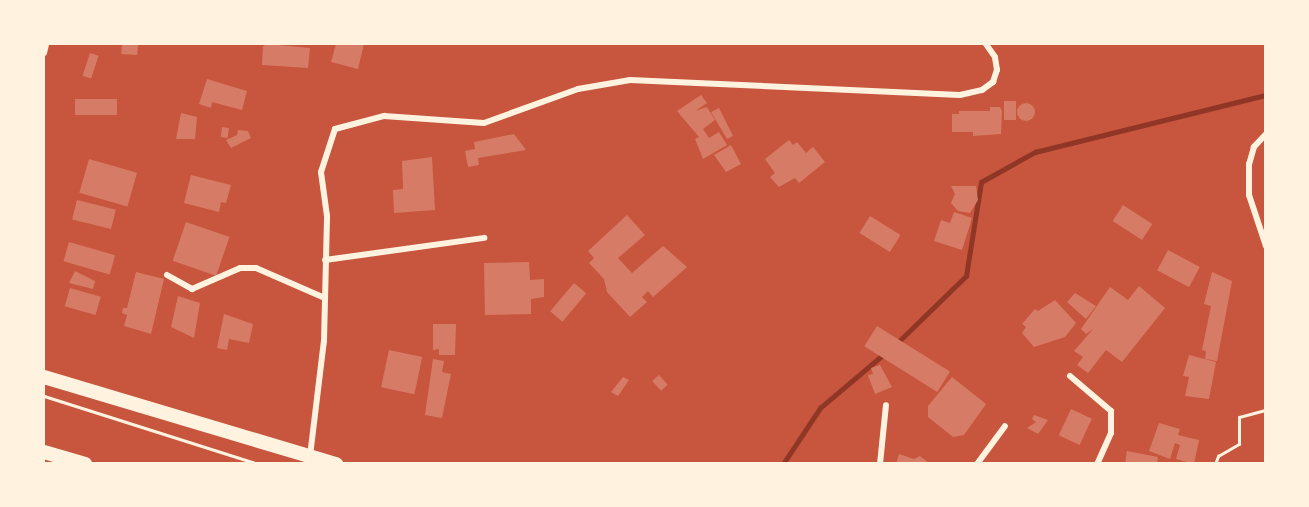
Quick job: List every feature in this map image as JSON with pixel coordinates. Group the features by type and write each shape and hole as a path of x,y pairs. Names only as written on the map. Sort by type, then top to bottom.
{"main road":[{"path":"44,376 313,460 336,464"},
{"path":"44,452 85,464"}],"street":[{"path":"44,53 46,44"},
{"path":"313,460 324,341 327,216 321,172 329,139 335,129 348,123 384,116 484,123 578,89 630,80 960,95 982,90 993,82 996,63 986,44"},
{"path":"1266,134 1254,147 1249,164 1249,195 1266,246"},
{"path":"326,260 484,238"},
{"path":"167,275 192,289 240,268 256,268 325,298"},
{"path":"1070,376 1111,411 1111,433 1097,464"},
{"path":"880,464 886,405"},
{"path":"977,464 1005,426"}],"path":[{"path":"44,396 258,464"},
{"path":"1215,464 1218,456 1239,444 1239,417 1266,410"}],"building":[{"path":"122,44 138,45 137,55 121,54"},
{"path":"268,44 310,48 308,68 262,65 263,46"},
{"path":"336,44 364,44 358,69 331,62"},
{"path":"90,53 99,56 91,79 83,76"},
{"path":"207,79 247,91 242,110 212,102 211,108 199,104"},
{"path":"701,95 707,103 695,111 707,107 715,120 703,129 709,138 719,132 727,145 703,159 695,139 699,137 677,111"},
{"path":"75,99 117,99 117,115 75,115"},
{"path":"1004,101 1016,101 1016,120 1004,120"},
{"path":"1022,103 1030,103 1035,108 1033,119 1022,121 1017,116 1017,108"},
{"path":"990,107 1000,107 1002,111 1001,134 973,136 973,132 952,132 952,114 959,114 959,111 990,111"},
{"path":"719,108 733,136 727,139 711,112"},
{"path":"181,113 197,117 195,139 176,139"},
{"path":"222,127 229,128 228,138 221,137"},
{"path":"238,130 248,131 251,138 231,148 226,140 237,135"},
{"path":"514,134 526,150 478,158 479,165 468,167 465,151 475,149 474,142"},
{"path":"789,140 793,145 797,142 806,153 813,147 825,162 799,183 795,178 779,187 770,177 775,173 765,159"},
{"path":"731,145 741,164 726,172 714,155"},
{"path":"432,157 435,210 394,213 393,190 403,189 402,161"},
{"path":"89,159 137,173 127,206 79,193"},
{"path":"191,175 231,185 226,203 221,202 219,212 184,203"},
{"path":"951,186 976,186 978,200 970,213 958,211 951,203 955,194"},
{"path":"77,200 116,210 111,229 72,219"},
{"path":"1123,205 1152,224 1142,240 1113,221"},
{"path":"954,212 972,218 962,250 934,241 941,220 950,223"},
{"path":"627,215 645,235 618,258 632,273 663,246 687,267 653,297 648,291 642,297 647,302 630,317 607,292 604,279 589,263 594,258 588,251"},
{"path":"870,216 901,235 890,252 859,233"},
{"path":"186,222 229,237 216,276 173,261"},
{"path":"69,242 115,255 110,274 63,261"},
{"path":"1168,250 1200,267 1189,287 1157,270"},
{"path":"529,262 530,280 544,279 544,297 531,299 531,314 485,315 484,263"},
{"path":"75,271 95,281 93,289 69,283"},
{"path":"136,272 164,279 151,334 124,326 127,315 122,313 123,308 127,308"},
{"path":"1212,272 1232,281 1217,361 1205,359 1206,351 1202,350 1211,306 1204,304"},
{"path":"574,283 586,293 562,322 550,311"},
{"path":"1139,286 1165,308 1122,362 1106,350 1088,373 1077,365 1083,357 1074,351 1093,329 1086,334 1081,329 1110,287 1128,300"},
{"path":"70,288 101,297 96,315 65,306"},
{"path":"1075,293 1096,306 1086,319 1067,302"},
{"path":"178,296 200,303 194,338 171,327"},
{"path":"1055,300 1076,323 1065,337 1034,347 1022,333 1026,327 1022,324 1035,309 1038,311"},
{"path":"224,314 253,324 249,343 229,339 227,350 217,348"},
{"path":"433,324 456,324 455,355 439,355 439,349 433,350"},
{"path":"877,326 950,372 937,392 864,346"},
{"path":"389,350 422,357 414,394 381,387"},
{"path":"1189,355 1216,362 1209,399 1185,396 1189,377 1183,376"},
{"path":"433,359 444,361 442,372 451,374 442,418 425,415"},
{"path":"880,365 892,387 875,394 868,375 873,374 871,368"},
{"path":"659,375 668,385 661,391 652,381"},
{"path":"623,377 629,380 618,396 611,392"},
{"path":"952,377 986,404 964,435 953,437 928,417 928,406"},
{"path":"1071,409 1092,419 1080,445 1059,435"},
{"path":"1034,415 1048,420 1038,434 1027,428 1036,422 1032,419"},
{"path":"1159,423 1180,429 1178,435 1199,440 1194,464 1176,459 1180,445 1175,443 1170,459 1149,451"},
{"path":"1127,451 1158,457 1157,464 1125,464"},
{"path":"899,454 914,459 920,456 930,464 896,464"}],"waterway":[{"path":"896,344 966,276 981,182 1035,152 1266,95"},
{"path":"783,464 820,408 885,353"}]}
